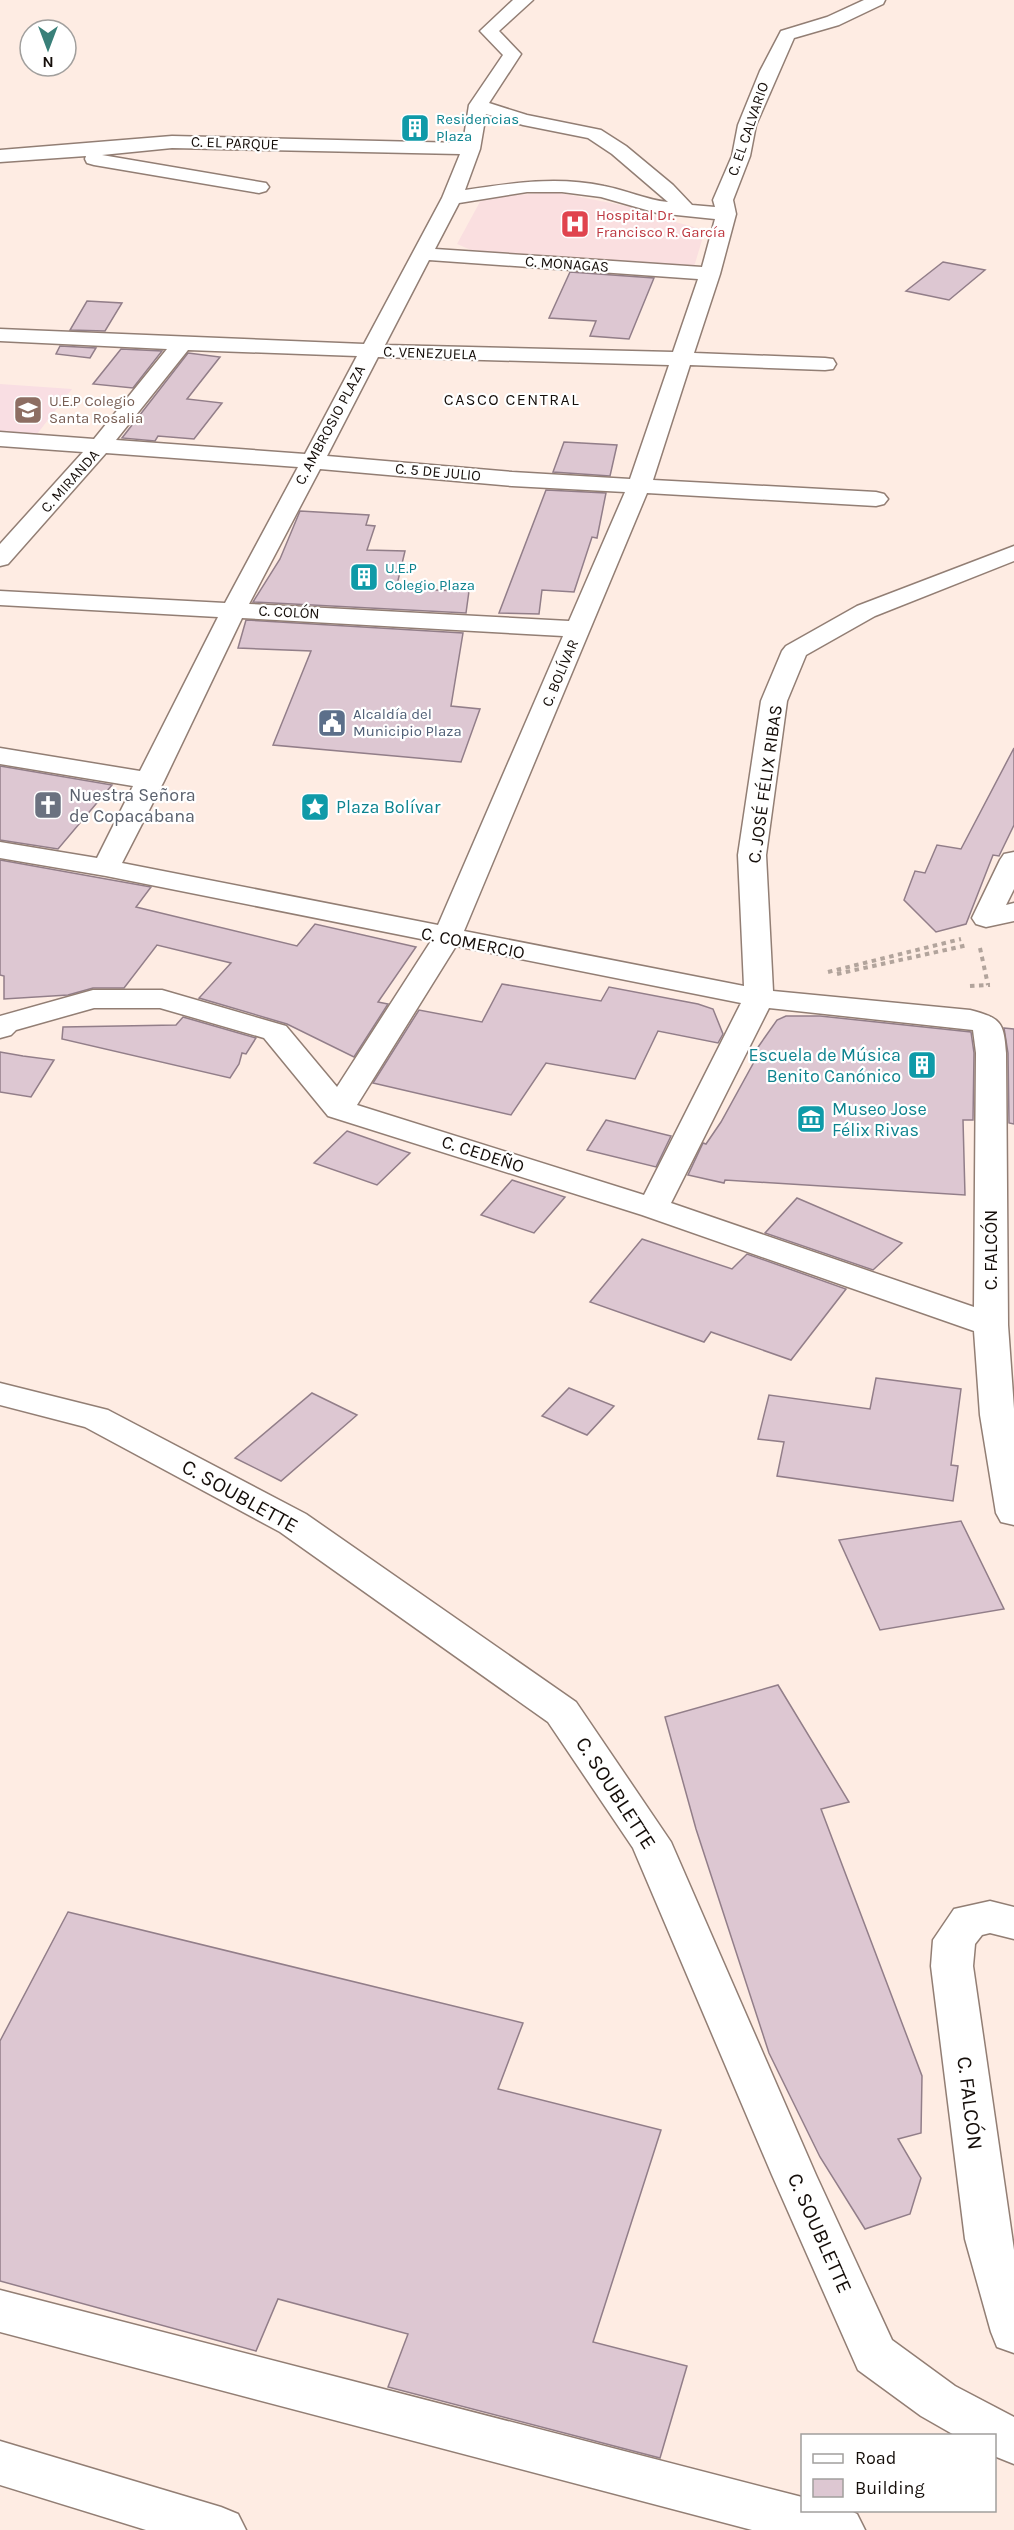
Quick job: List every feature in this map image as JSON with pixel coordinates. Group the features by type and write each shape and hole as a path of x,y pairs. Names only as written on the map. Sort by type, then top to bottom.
{"street":[{"name":"C. AMBROSIO PLAZA","path":"106,868 234,609 452,198 471,149 478,105 512,54 489,31 513,7 525,0"},
{"name":"C. EL CALVARIO","path":"726,214 723,200 741,156 747,125 769,71 787,35 833,21 876,0"},
{"path":"478,105 523,120 594,134 619,150 666,189 685,209"},
{"name":"C. EL PARQUE","path":"0,156 172,142 471,149"},
{"path":"83,151 94,159 259,187"},
{"path":"452,198 527,186 562,186 603,191 657,207 726,214"},
{"name":"C. BOLÍVAR","path":"339,1108 447,938 639,486 710,274 726,214"},
{"name":"C. MONAGAS","path":"423,254 710,274"},
{"name":"C. VENEZUELA","path":"0,334 369,351 757,360 825,364"},
{"name":"C. MIRANDA","path":"0,559 100,446 182,344"},
{"name":"C. 5 DE JULIO","path":"0,439 312,460 512,479 876,499"},
{"name":"C. JOSÉ FÉLIX RIBAS","path":"653,1208 759,998 752,855 774,701 795,651 866,611 1014,553"},
{"name":"C. COLÓN","path":"0,598 579,628"},
{"path":"0,756 151,781"},
{"name":"C. COMERCIO","path":"0,850 106,868 447,938 759,998 970,1019 986,1024"},
{"path":"983,926 1014,860"},
{"path":"983,926 1014,912"},
{"path":"2,1024 93,999 162,999 275,1032 339,1108"},
{"name":"C. FALCÓN","path":"986,1024 992,1053 991,1325 997,1415 1014,1513"},
{"name":"C. CEDEÑO","path":"339,1108 653,1208 991,1325"},
{"name":"C. SOUBLETTE","path":"0,1394 96,1418 293,1523 562,1712 651,1842 875,2355 938,2401 1014,2442"},
{"name":"C. FALCÓN","path":"1014,1923 990,1917 969,1921 954,1940 952,1966 988,2239 1014,2332"},
{"path":"0,2311 840,2530"},
{"path":"0,2463 221,2530"}],"path":[{"path":"986,1024 998,1020 983,926 825,975 978,942 988,985"}],"shaded area":[{"name":"Hospital Dr. Francisco R. García","path":"555,192 641,209 657,217 705,230 694,267 471,250 457,244 482,198"},
{"name":"U.E.P Colegio Santa Rosalia","path":"0,384 72,389 37,434 0,431"}],"building":[{"path":"943,262 985,270 949,300 906,291"},
{"path":"570,272 654,278 629,339 590,336 596,321 549,318"},
{"path":"87,301 122,303 105,331 70,330"},
{"path":"60,346 96,348 90,358 56,354"},
{"path":"121,349 162,351 133,388 93,384"},
{"path":"188,353 220,357 187,399 222,403 194,439 158,436 155,441 122,438"},
{"path":"564,442 617,445 610,476 553,472"},
{"path":"546,490 606,493 597,538 592,537 574,592 542,590 539,614 499,613"},
{"path":"300,511 369,515 366,525 375,526 367,550 405,551 396,589 469,591 466,613 253,602 280,559"},
{"path":"246,620 463,633 451,706 480,709 461,762 273,745 311,651 238,648"},
{"path":"1014,748 1014,825 999,856 993,855 966,924 936,932 904,900 915,871 925,873 937,845 961,849"},
{"name":"Nuestra Señora de Copacabana","path":"0,766 112,785 58,849 0,840"},
{"path":"0,860 151,887 136,907 297,946 315,924 416,947 378,1002 388,1004 354,1057 287,1024 199,998 231,963 157,945 124,988 93,988 68,995 4,999 4,976 0,975"},
{"path":"502,984 601,1001 609,987 698,1004 713,1009 723,1034 718,1043 658,1031 635,1079 546,1063 511,1115 373,1083 419,1010 482,1022"},
{"path":"786,1016 820,1016 971,1032 974,1053 973,1120 963,1120 965,1195 725,1180 724,1183 688,1175 703,1143 706,1144 721,1122 760,1051 756,1050 777,1020"},
{"path":"183,1017 256,1038 246,1054 242,1053 239,1064 230,1078 62,1039 63,1027 176,1025"},
{"path":"1004,1028 1014,1029 1014,1124 1009,1123 1008,1053"},
{"path":"0,1052 54,1060 31,1097 0,1092"},
{"path":"606,1120 671,1136 656,1167 587,1150"},
{"path":"347,1131 410,1153 377,1185 314,1163"},
{"path":"512,1180 565,1197 534,1233 481,1215"},
{"path":"797,1198 902,1243 873,1270 765,1233"},
{"path":"642,1239 732,1269 747,1254 846,1289 791,1360 711,1332 704,1342 590,1302"},
{"path":"876,1378 961,1389 951,1465 958,1466 953,1501 777,1476 784,1442 758,1439 769,1395 870,1409"},
{"path":"569,1388 614,1406 587,1435 542,1416"},
{"path":"312,1393 357,1415 281,1481 235,1458"},
{"path":"961,1521 1004,1609 880,1630 839,1540"},
{"path":"778,1685 849,1802 821,1809 922,2076 921,2133 898,2139 921,2178 910,2214 865,2229 820,2157 769,2053 696,1829 665,1717"},
{"path":"68,1912 523,2023 498,2089 661,2130 593,2342 687,2366 660,2458 388,2387 408,2334 278,2299 256,2351 0,2281 0,2041"}],"place":[{"name":"Residencias Plaza","path":"415,128"},
{"name":"Hospital Dr. Francisco R. García","path":"575,224"},
{"name":"U.E.P Colegio Santa Rosalia","path":"28,410"},
{"name":"U.E.P Colegio Plaza","path":"364,577"},
{"name":"Alcaldía del Municipio Plaza","path":"332,723"},
{"name":"Nuestra Señora de Copacabana","path":"48,805"},
{"name":"Plaza Bolívar","path":"315,807"},
{"name":"Escuela de Música Benito Canónico","path":"922,1065"},
{"name":"Museo Jose Félix Rivas","path":"811,1119"}],"district":[{"name":"CASCO CENTRAL","path":"512,399"}]}
